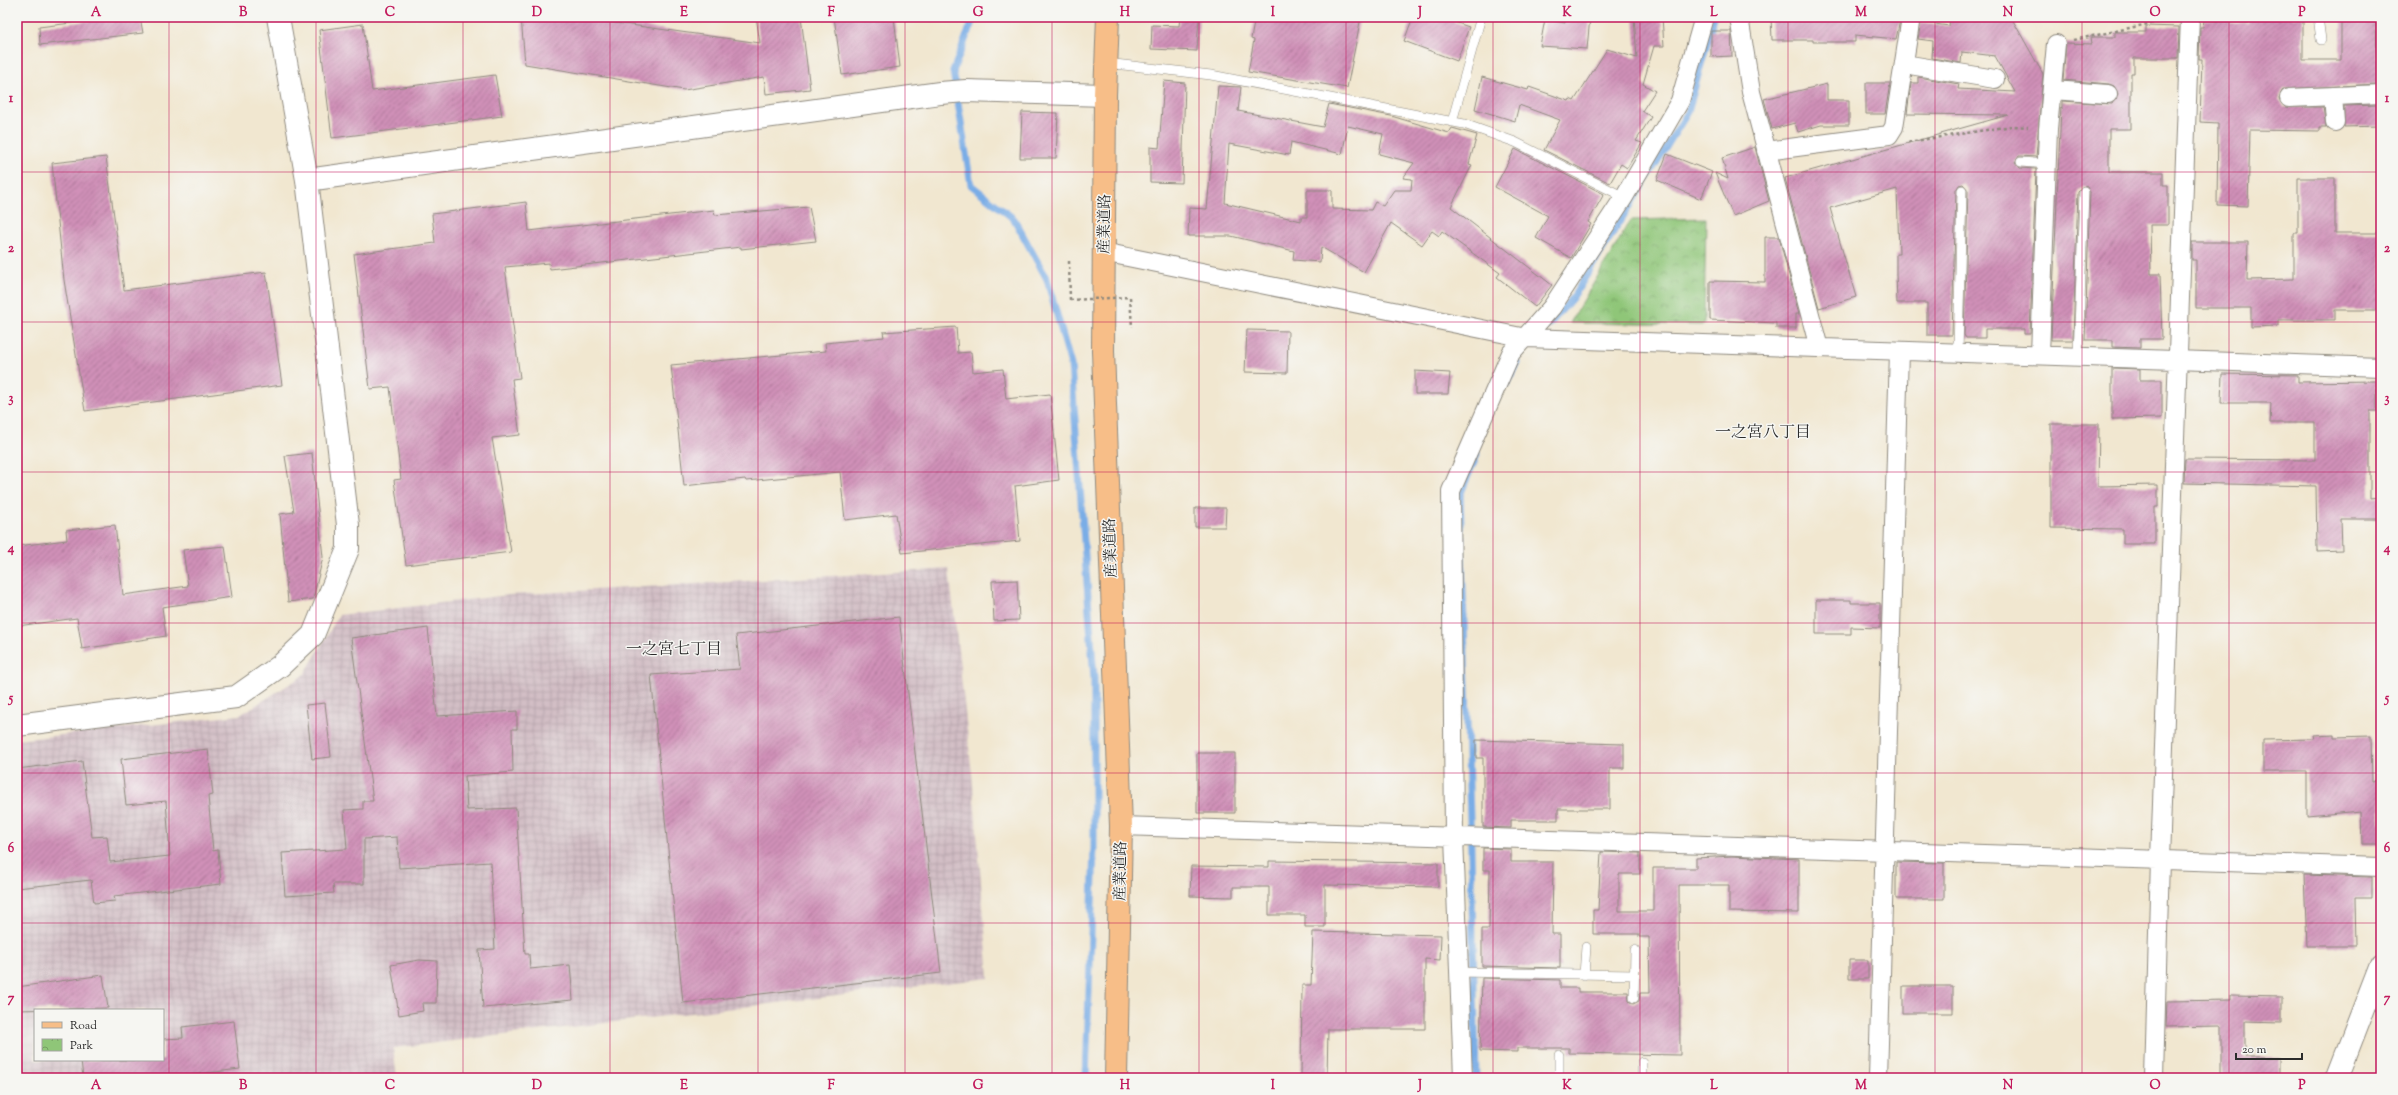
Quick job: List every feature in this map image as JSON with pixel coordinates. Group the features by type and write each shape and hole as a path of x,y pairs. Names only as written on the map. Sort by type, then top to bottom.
{"main road":[{"name":"産業道路","path":"1108,17 1105,95 1102,351 1121,826 1116,1078"}],"street":[{"path":"17,725 236,697 280,666 313,635 348,549 348,526 306,180 278,17"},
{"path":"1463,1078 1458,972 1451,491 1511,353 1526,338 1552,307 1624,197 1680,101 1704,17"},
{"path":"1739,17 1751,92 1819,348"},
{"path":"1766,151 1889,135 1894,127 1911,17"},
{"path":"2154,1078 2160,859 2190,17"},
{"path":"2040,355 2048,129 2056,44"},
{"path":"1904,64 1995,79"},
{"path":"2052,90 2108,94"},
{"path":"306,180 940,93 966,92 1105,95"},
{"path":"2289,98 2381,94"},
{"path":"2333,96 2335,122"},
{"path":"1103,252 1526,338 2381,367"},
{"path":"1878,1078 1899,351"},
{"path":"1121,826 2381,867"},
{"path":"2337,1078 2381,964"}],"lane":[{"path":"1452,122 1482,17"},
{"path":"2318,17 2321,40"},
{"path":"1106,63 1211,75 1452,122 1515,142 1624,197"},
{"path":"2022,162 2047,164"},
{"path":"1958,352 1962,190"},
{"path":"2078,356 2084,192"},
{"path":"1584,975 1586,947"},
{"path":"1634,998 1635,950"},
{"path":"1458,972 1634,975"},
{"path":"1559,1055 1559,1078"},
{"path":"1642,1062 1642,1078"},
{"path":"1463,1078 1477,1078"}],"path":[{"path":"2056,44 2178,17"},
{"path":"1889,135 1904,142 2012,126 2048,129"},
{"path":"1069,261 1070,300 1130,298 1132,326"}],"shaded area":[{"path":"949,569 972,774 989,978 393,1048 397,1078 17,1078 17,740 240,715 304,675 339,615 509,595"}],"green space":[{"path":"1706,218 1704,325 1570,323 1631,220"}],"building":[{"path":"120,17 140,17 143,33 40,45 39,27"},
{"path":"521,17 573,17 760,43 756,17 801,17 810,89 766,94 764,77 684,90 525,64"},
{"path":"834,17 894,17 900,67 842,75"},
{"path":"1180,17 1199,17 1197,51 1151,49 1152,25 1179,26"},
{"path":"1255,17 1319,17 1334,20 1335,17 1361,17 1347,88 1248,72 1254,40 1251,39"},
{"path":"1413,17 1440,17 1469,27 1457,61 1404,41"},
{"path":"1566,17 1590,17 1587,49 1540,46 1545,19 1565,23"},
{"path":"1634,17 1662,17 1664,46 1654,46 1643,84 1655,91 1642,111 1651,117 1636,141 1642,143 1627,168 1621,164 1610,183 1544,150 1560,120 1519,105 1515,121 1475,109 1482,77 1528,90 1529,87 1569,101 1570,99 1574,101 1607,49 1637,58"},
{"path":"1771,17 1898,17 1900,20 1896,39 1855,35 1855,42 1813,42 1813,40 1772,40"},
{"path":"1950,17 2011,17 2043,74 2036,157 2019,156 2015,162 2020,168 2036,169 2030,334 2024,334 2024,329 1985,329 1985,338 1966,338 1964,335 1968,190 1963,184 1959,185 1956,190 1952,335 1927,335 1927,303 1897,303 1896,254 1899,254 1897,189 1830,208 1856,297 1819,308 1785,178 2008,115 1907,114 1911,83 1918,83 1918,77 1959,84 1958,89 2015,92 1995,56 1962,52 1961,63 1932,58 1933,41 1918,39 1921,22 1949,26"},
{"path":"2248,17 2303,17 2303,60 2341,60 2341,17 2376,17 2377,58 2381,58 2381,81 2378,81 2378,84 2283,89 2279,99 2285,107 2323,107 2326,127 2320,127 2320,131 2250,130 2248,206 2217,205 2218,123 2200,122 2202,59 2199,59 2200,27 2203,27 2204,20 2248,23"},
{"path":"363,24 372,91 495,75 502,116 332,138 319,30"},
{"path":"2146,26 2179,27 2178,58 2134,58 2134,73 2131,73 2131,129 2109,129 2109,172 2163,172 2163,185 2168,185 2168,225 2150,225 2151,274 2160,274 2162,339 2140,339 2140,348 2112,347 2112,340 2085,340 2090,192 2087,187 2084,186 2078,192 2073,340 2051,340 2062,101 2112,104 2118,94 2114,86 2109,84 2063,80 2066,43 2091,44 2090,37 2115,37 2115,32 2146,32"},
{"path":"1711,31 1731,31 1732,56 1711,57"},
{"path":"1164,81 1185,83 1182,183 1150,182 1150,147 1159,148"},
{"path":"1866,83 1890,83 1885,114 1866,114"},
{"path":"1827,84 1827,100 1849,100 1849,125 1821,125 1798,132 1795,123 1772,129 1764,99"},
{"path":"1218,86 1241,87 1238,111 1323,127 1329,104 1391,116 1449,133 1452,128 1477,135 1469,164 1472,165 1451,207 1552,285 1535,307 1497,277 1500,273 1442,231 1439,236 1432,231 1422,245 1391,223 1364,272 1321,247 1320,262 1293,260 1294,251 1231,236 1188,236 1189,208 1207,209","holes":["1348,126 1383,134 1379,154 1414,163 1403,178 1412,179 1411,190 1394,190 1383,206 1375,202 1371,210 1332,209 1332,190 1307,190 1307,217 1301,217 1301,221 1225,203 1229,144 1289,155 1291,142 1342,154"]},
{"path":"2378,105 2379,126 2344,127 2344,106"},
{"path":"1022,112 1058,113 1056,158 1020,158"},
{"path":"1755,147 1769,201 1733,216 1715,173 1728,179 1722,158"},
{"path":"1515,149 1604,194 1588,222 1591,224 1571,258 1536,238 1548,216 1495,187"},
{"path":"1667,154 1712,172 1701,199 1657,180"},
{"path":"106,157 124,290 266,272 282,385 85,411 64,280 52,163"},
{"path":"2298,178 2335,178 2335,233 2381,233 2381,310 2335,310 2335,320 2278,320 2278,326 2251,327 2251,308 2196,308 2196,260 2192,260 2192,242 2248,242 2247,280 2294,279 2294,233 2298,233"},
{"path":"526,202 529,231 714,210 715,215 809,207 816,241 741,249 741,247 550,269 549,263 505,267 520,378 512,379 520,435 492,438 511,552 406,565 394,480 401,479 390,387 370,389 354,254 435,243 432,214"},
{"path":"1765,237 1779,237 1799,314 1796,314 1796,328 1776,328 1776,323 1710,320 1710,281 1765,282"},
{"path":"956,327 958,353 971,352 973,372 1003,369 1006,399 1050,394 1059,480 1015,486 1020,541 902,553 896,514 845,520 840,472 746,481 745,479 684,486 671,365 826,351 825,343 884,337 883,332"},
{"path":"1247,330 1288,331 1287,373 1245,372"},
{"path":"2112,368 2140,369 2140,380 2162,380 2162,418 2112,419"},
{"path":"1415,371 1450,373 1448,394 1415,394"},
{"path":"2222,374 2298,375 2298,382 2377,381 2377,411 2370,411 2370,498 2381,497 2381,519 2341,519 2342,550 2317,551 2316,486 2184,483 2185,459 2315,460 2315,423 2270,423 2271,403 2221,403"},
{"path":"2051,424 2099,424 2098,486 2158,485 2158,507 2155,507 2155,544 2123,544 2123,529 2051,528"},
{"path":"312,453 323,557 313,599 288,602 280,514 294,512 285,456"},
{"path":"1195,508 1226,508 1225,527 1195,527"},
{"path":"115,525 123,595 188,586 183,550 225,546 232,597 162,607 166,636 82,649 77,618 17,626 17,546 67,540 66,530"},
{"path":"1017,580 1019,620 994,621 992,581"},
{"path":"1816,600 1851,600 1851,603 1880,603 1880,628 1851,627 1851,634 1816,634"},
{"path":"899,617 941,973 683,1003 651,675 740,669 736,635"},
{"path":"428,628 437,716 517,711 517,729 512,729 513,772 465,776 467,810 516,808 525,954 529,954 530,969 570,965 573,1000 483,1008 479,950 495,949 490,862 399,868 397,837 364,839 364,884 333,884 334,893 285,896 282,853 347,849 344,810 363,809 363,801 373,801 351,638"},
{"path":"325,703 331,757 312,759 306,705"},
{"path":"2335,734 2335,737 2371,736 2372,781 2379,780 2381,844 2362,844 2361,811 2307,816 2307,771 2263,771 2263,740 2314,739 2313,735"},
{"path":"1476,740 1624,744 1624,768 1610,768 1610,809 1558,809 1558,820 1511,820 1511,828 1483,827 1483,758 1476,758"},
{"path":"208,749 213,795 208,796 213,851 218,850 221,884 114,896 115,901 94,903 91,880 17,888 17,769 82,761 92,837 107,836 110,862 170,856 166,801 126,805 121,759"},
{"path":"1197,753 1235,753 1235,813 1197,813"},
{"path":"1483,848 1511,849 1511,862 1553,862 1552,934 1560,934 1560,968 1482,966 1482,929 1489,929 1490,870 1483,870"},
{"path":"1601,852 1640,853 1640,874 1619,874 1619,911 1653,911 1653,868 1696,868 1696,858 1732,856 1799,859 1799,913 1729,912 1729,885 1679,885 1680,1055 1569,1053 1569,1048 1517,1048 1517,1052 1480,1051 1482,978 1560,980 1560,988 1578,988 1578,992 1628,992 1629,1001 1633,1004 1639,1001 1640,993 1650,993 1649,937 1639,937 1639,934 1593,934 1593,910 1598,910"},
{"path":"1269,861 1438,863 1438,887 1325,885 1325,927 1305,927 1305,915 1269,915 1269,887 1233,887 1233,897 1190,896 1191,866 1269,867"},
{"path":"1896,862 1944,863 1944,899 1896,899"},
{"path":"2304,875 2372,877 2372,898 2355,898 2356,946 2307,946"},
{"path":"1313,932 1441,935 1440,960 1425,959 1425,1029 1328,1029 1327,1078 1301,1078 1302,985 1311,985"},
{"path":"419,960 437,961 436,1003 422,1003 423,1011 399,1015 391,965"},
{"path":"1849,960 1868,960 1868,979 1849,979"},
{"path":"103,975 108,1008 17,1010 17,987"},
{"path":"1903,986 1953,986 1953,1013 1903,1013"},
{"path":"2231,996 2282,997 2282,1022 2245,1021 2245,1057 2279,1057 2279,1075 2245,1075 2245,1078 2221,1078 2221,1026 2166,1027 2167,1001 2231,1000"},
{"path":"234,1021 240,1069 165,1078 83,1078 81,1061 164,1061 164,1039 183,1038 182,1027"}],"waterway":[{"path":"974,17 953,71 971,185 1014,219 1047,279 1071,365 1094,678 1094,848 1086,1078"},
{"path":"1548,326 1573,297 1688,112 1714,17"},
{"path":"1507,384 1518,363"},
{"path":"1476,1078 1471,850 1460,495 1477,454"}],"district":[{"name":"一之宮八丁目","path":"1763,431"},
{"name":"一之宮七丁目","path":"674,648"}]}
